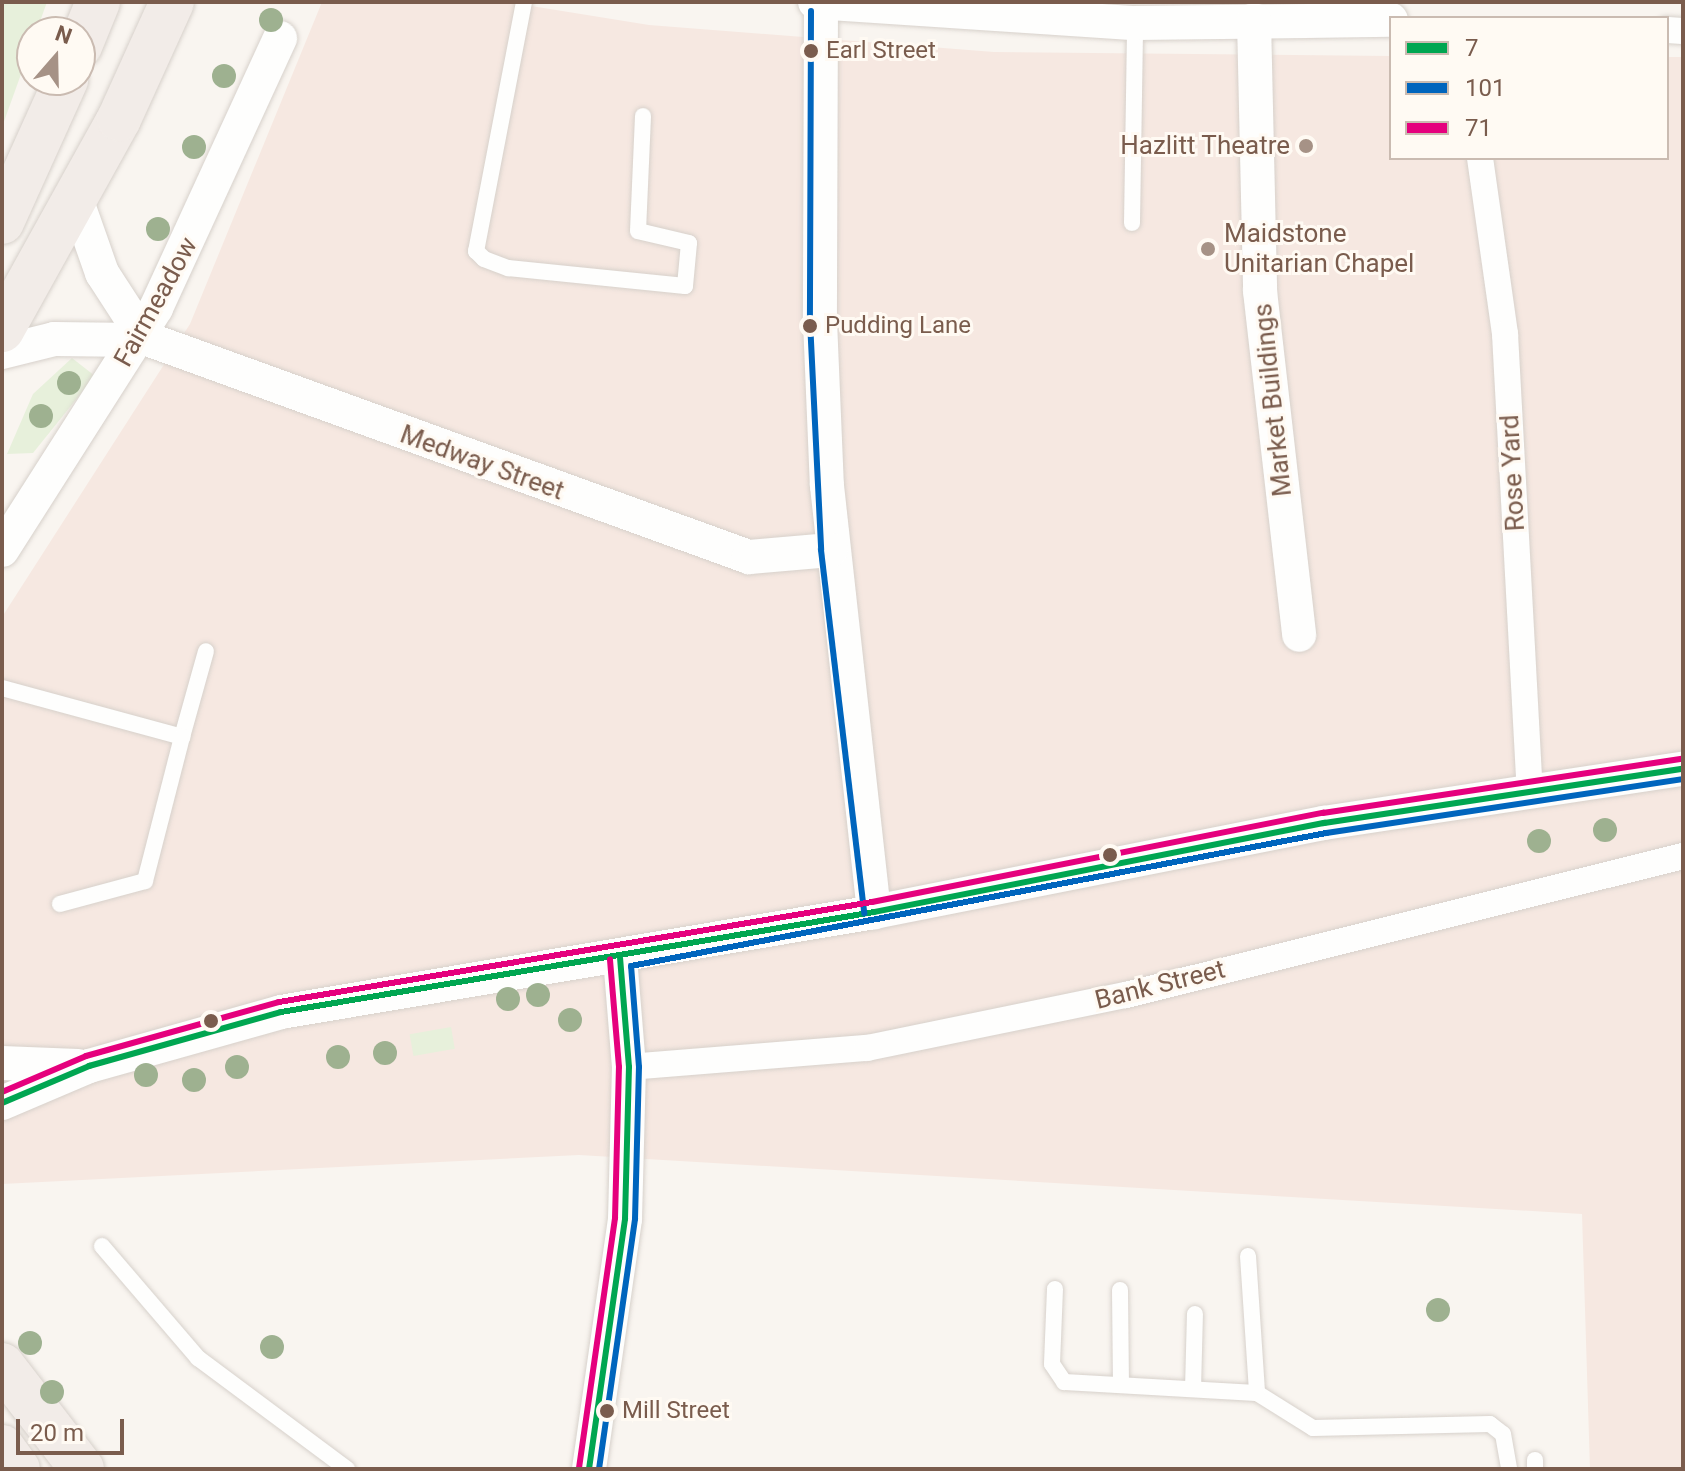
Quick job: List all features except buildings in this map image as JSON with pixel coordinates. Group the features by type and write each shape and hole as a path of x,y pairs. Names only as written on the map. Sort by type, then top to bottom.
{"highway":[{"path":"2,330 74,193 119,119 172,2"},
{"path":"2,222 59,96"},
{"path":"2,1365 82,1469"},
{"path":"2,1447 18,1469"}],"street":[{"path":"815,2 1135,23 1390,14"},
{"path":"821,3 820,321 831,550 874,912"},
{"name":"Market Buildings","path":"1254,20 1260,291 1299,635"},
{"name":"Fairmeadow","path":"2,550 140,336 210,202 280,38"},
{"name":"Rose Yard","path":"1480,160 1505,334 1530,789"},
{"path":"74,193 102,273 140,336"},
{"name":"Medway Street","path":"2,352 54,339 140,336 749,557 831,550"},
{"path":"2,1103 89,1066 281,1012 620,958 1530,789 1683,769"},
{"name":"Bank Street","path":"629,1067 867,1048 1126,995 1683,856"},
{"path":"589,1469 625,1219 629,1067 620,958"},
{"path":"2,1063 89,1066"}],"lane":[{"path":"524,2 476,251 484,259 508,268 685,286 689,243 638,231 643,116"},
{"path":"1132,223 1135,23"},
{"path":"60,904 145,881 206,651"},
{"path":"2,688 182,737"},
{"path":"102,1246 198,1358 347,1469"},
{"path":"1248,1256 1257,1393"},
{"path":"1055,1289 1056,1374 1064,1382 1257,1393 1313,1428 1490,1424 1503,1434 1509,1469"},
{"path":"1120,1290 1121,1385"},
{"path":"1193,1389 1195,1314"}],"shaded area":[{"path":"322,2 507,2 649,25 994,52 1389,56 1389,160 1669,160 1669,57 1683,57 1683,1469 1590,1469 1582,1214 579,1155 2,1184 2,617 190,324"}],"green space":[{"path":"2,2 47,2 42,16 16,16 16,88 2,127"},
{"path":"72,358 95,376 33,453 7,454 33,394"},
{"path":"451,1027 455,1049 413,1056 410,1034"}],"transit line":[{"name":"101","path":"811,11 810,321 821,550 864,913"},
{"name":"71","path":"2,1092 86,1056 279,1002 872,902 1323,813 1682,759"},
{"name":"7","path":"2,1103 89,1066 281,1012 874,912 1324,823 1683,769"},
{"name":"101","path":"599,1469 635,1219 639,1067 631,966 1326,833 1683,779"},
{"name":"7","path":"589,1469 625,1219 629,1067 620,958"},
{"name":"71","path":"579,1468 615,1218 619,1067 610,959"}],"place":[{"name":"Earl Street","path":"811,51"},
{"name":"Hazlitt Theatre","path":"1306,146"},
{"name":"Maidstone Unitarian Chapel","path":"1208,249"},
{"name":"Pudding Lane","path":"810,326"},
{"name":"Mill Street","path":"607,1411"}]}
